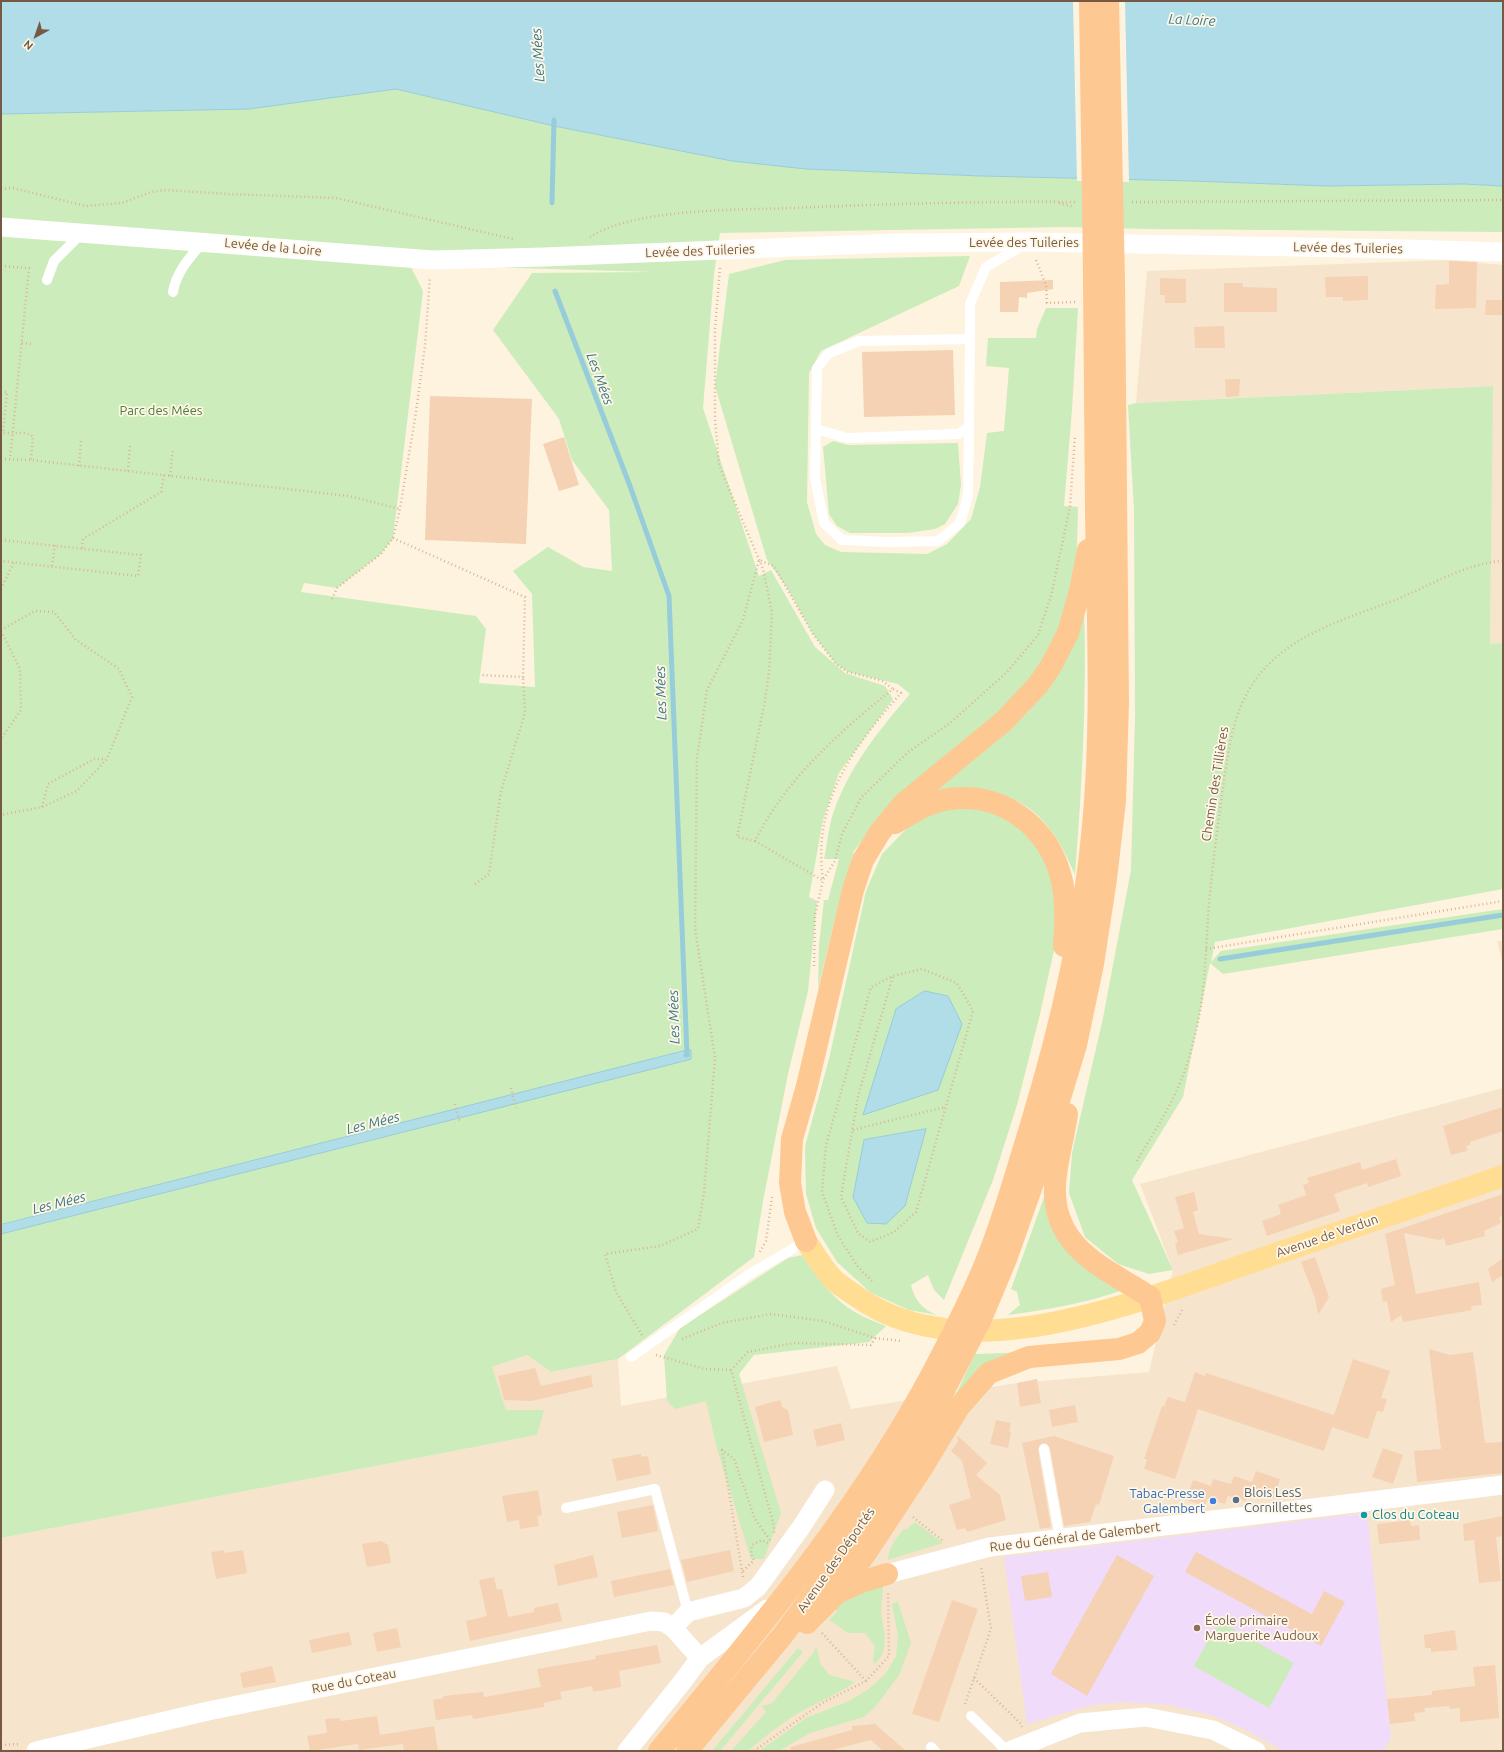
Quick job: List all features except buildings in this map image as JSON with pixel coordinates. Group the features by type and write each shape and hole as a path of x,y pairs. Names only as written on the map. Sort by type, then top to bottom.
{"highway":[{"path":"687,1751 783,1635 807,1623 824,1598 868,1550 922,1468 959,1407 989,1373 1029,1357 1119,1349 1138,1343 1150,1333 1155,1321 1150,1298 1088,1259 1068,1236 1060,1219 1055,1188 1056,1167 1065,1131 1076,1045 1093,964 1106,879 1115,801 1118,702 1105,281 1090,1"},
{"path":"971,1318 986,1261 1008,1198 1053,1050 1075,957 1094,826 1099,728 1096,509 1105,281 1108,1"},
{"path":"806,1241 795,1212 790,1183 792,1139 809,1079 853,890 863,860 880,832 903,804 1008,717 1023,703 1046,673 1068,633 1080,591 1096,509"},
{"path":"880,832 930,804 950,799 972,798 996,803 1014,811 1031,823 1045,840 1054,856 1061,877 1066,901 1066,926 1053,1050"},
{"path":"953,1353 971,1318 1006,1259 1025,1208 1076,1045"},
{"name":"Avenue des Déportés","path":"659,1751 804,1572 844,1516 953,1353"},
{"name":"Avenue des Déportés","path":"824,1598 939,1400 953,1353"},
{"path":"868,1550 875,1566 887,1583"},
{"path":"824,1598 861,1582 887,1583"}],"main road":[{"name":"Avenue de Verdun","path":"806,1241 832,1278 865,1303 892,1316 932,1327 990,1331 1042,1326 1150,1298 1503,1176"}],"street":[{"name":"Levée de la Loire","path":"1,227 434,260 544,257"},
{"name":"Levée des Tuileries","path":"544,257 895,243 1029,242 1503,252"},
{"name":"Rue du Général de Galembert","path":"887,1583 990,1547 1503,1485"},
{"path":"700,1658 673,1628 688,1612 744,1598 758,1587 773,1566 782,1541 825,1490"},
{"name":"Avenue des Déportés","path":"627,1751 684,1681 700,1658 748,1625 785,1594"},
{"name":"Rue du Coteau","path":"36,1751 208,1711 651,1621 664,1622 673,1628"},
{"path":"1009,1751 1080,1723 1146,1717 1213,1730 1256,1751"}],"lane":[{"path":"47,280 54,261 64,249 82,233"},
{"path":"173,292 174,284 183,267 203,242"},
{"path":"970,339 859,342 829,353 817,368 815,478 824,523 842,540 888,542 938,541 960,523 968,496 970,339 970,304 986,267 1029,242"},
{"path":"816,429 847,438 958,434 969,428"},
{"path":"631,1357 748,1275 806,1241"},
{"path":"1044,1449 1060,1539"},
{"path":"566,1508 655,1489 688,1612"},
{"path":"971,1716 1000,1744 1004,1751"}],"path":[{"path":"1,189 13,188 86,206 122,203 151,192 166,190 336,198 516,240"},
{"path":"1126,202 1503,200"},
{"path":"588,238 599,231 636,220 702,211 872,204 1079,202"},
{"path":"1029,242 1046,285 1047,303 1081,302"},
{"path":"721,250 715,329 715,420 719,465 763,569 772,612 769,673 753,767 737,837 755,841 823,880"},
{"path":"332,599 337,588 381,554 392,538 400,509 425,346 430,279 434,260"},
{"path":"1,266 29,268 10,459"},
{"path":"22,343 33,344"},
{"path":"1,392 7,392 3,434 25,433 33,436 31,460"},
{"path":"823,880 836,861 842,834 861,798 908,752 949,724 1006,673 1038,635 1051,596 1070,507 1075,431"},
{"path":"79,466 81,441"},
{"path":"128,471 130,445"},
{"path":"170,476 173,449"},
{"path":"1,459 31,460 348,496 400,509"},
{"path":"82,548 83,539 161,492 164,475"},
{"path":"392,538 525,597 523,677 525,713 501,791 489,874 475,884"},
{"path":"1,540 141,555 138,576 1,561"},
{"path":"52,566 55,545"},
{"path":"759,560 774,566 812,634 836,664 848,672 883,681 893,690 901,693 875,722 839,777 830,800 822,836 820,859 823,880"},
{"path":"605,1254 660,1246 698,1229 704,1192 715,1058 695,928 697,758 707,690 743,620 759,560"},
{"name":"Chemin des Tillières","path":"1137,1161 1179,1086 1186,1066 1201,1004 1209,905 1228,754 1239,710 1256,678 1283,651 1322,629 1408,595 1472,566 1487,562 1503,561"},
{"path":"1,589 14,562"},
{"path":"1,738 21,710 20,669 1,631 35,610 54,612 76,640 119,670 132,697 107,759 77,791 42,807 1,815"},
{"path":"480,675 523,677"},
{"path":"755,841 764,822 817,755 860,716 893,690"},
{"path":"42,807 48,784 94,759 107,759"},
{"path":"1206,949 1503,901"},
{"path":"874,1284 858,1267 838,1236 822,1192 826,1145 872,987 893,976 922,969 957,983 973,1011 916,1212 894,1232 870,1242 858,1233 841,1197 858,1096 893,976"},
{"path":"511,1088 516,1108"},
{"path":"455,1104 460,1123"},
{"path":"853,1130 946,1107"},
{"path":"1171,1330 1183,1308"},
{"path":"663,1334 668,1340 684,1339 722,1323 771,1314 823,1321 875,1338 871,1345 794,1343 748,1352 731,1370 774,1526 782,1541"},
{"path":"742,1571 754,1560 751,1554 752,1545 762,1540 774,1545 755,1519 734,1459 722,1450 742,1571 744,1598"},
{"path":"916,1519 947,1544"},
{"path":"971,1716 964,1706 991,1629 980,1562"},
{"path":"754,1751 822,1703 866,1681 889,1656 887,1583"},
{"path":"807,1623 866,1681"},
{"path":"974,1678 1021,1724 1024,1731"}],"shaded area":[{"path":"1449,260 1503,265 1503,643 1490,645 1492,386 1136,403 1147,271"},
{"path":"1497,941 1503,941 1503,965"},
{"path":"1503,1088 1503,1751 1,1751 1,1538 537,1435 506,1410 491,1367 527,1355 551,1372 618,1359 621,1406 837,1366 851,1409 1017,1383 1149,1372 1173,1270 1140,1184"},
{"name":"École primaire Marguerite Audoux","path":"1367,1513 1391,1738 1384,1751 1284,1751 1246,1730 1214,1716 1169,1705 1122,1702 1088,1706 1027,1724 1004,1557"}],"green space":[{"name":"Parc des Mées","path":"396,89 554,126 732,161 806,169 981,176 1327,186 1464,184 1503,186 1503,232 1066,227 720,233 714,274 703,408 759,576 771,570 815,647 845,673 885,686 893,699 839,773 823,820 809,897 817,901 808,991 788,1074 763,1201 754,1257 618,1359 551,1372 527,1355 492,1367 506,1410 544,1410 537,1435 1,1538 1,1234 473,1114 535,1090 1,1225 1,114 249,109","holes":["410,265 655,272 532,273 493,330 559,419 572,460 609,510 612,571 583,567 548,547 513,571 532,594 535,687 479,683 486,629 476,616 301,592 304,583 337,588 381,554 393,538 423,291"]},
{"path":"970,256 959,286 821,351 809,373 807,502 816,534 825,545 841,552 927,554 947,544 971,519 980,487 987,433 1004,431 1009,368 986,366 988,338 1036,338 1037,329 1046,308 1078,308 1072,410 1064,506 1078,507 1076,580 1060,636 1031,686 890,804 854,851 818,989 819,945 824,900 828,900 839,859 824,859 832,817 838,800 855,767 875,737 910,694 898,684 848,672 836,664 813,634 786,586 767,560 715,386 729,274 785,260"},
{"path":"1493,386 1490,644 1503,643 1503,889 1215,942 1211,962 1221,951 1503,909 1503,929 1223,974 1210,963 1183,1097 1132,1180 1173,1270 1149,1274 1118,1264 1085,1237 1069,1193 1072,1153 1103,1018 1131,870 1135,717 1134,511 1128,405 1136,403"},
{"path":"833,441 848,445 958,443 961,485 958,504 945,524 935,529 907,533 850,533 837,526 829,514 823,447"},
{"path":"1084,607 1085,674 1083,741 1075,875 1053,833 1032,811 1020,803 1005,796 972,789 930,794 993,744 1027,713 1058,673"},
{"path":"966,807 988,811 1014,821 1053,865 1057,904 1056,941 1040,1014 1017,1105 993,1180 944,1300 934,1290 928,1275 911,1285 920,1304 927,1310 937,1315 909,1310 871,1293 837,1262 816,1228 806,1194 805,1146 829,1059 866,891 882,854 913,822 941,810"},
{"path":"1047,1189 1053,1218 1123,1290 1066,1306 1008,1315 1020,1305 1017,1292 1011,1289"},
{"path":"802,1255 813,1271 839,1301 870,1320 886,1326 869,1342 754,1355 739,1374 781,1513 764,1559 751,1559 717,1449 706,1401 675,1409 667,1401 664,1355 680,1328 788,1258"},
{"path":"1029,1352 953,1400 975,1354"},
{"path":"915,1522 943,1543 888,1560 891,1547 904,1529 906,1530"},
{"path":"882,1586 881,1610 885,1645 880,1658 875,1664 873,1661 875,1646 865,1633 848,1633 829,1620 837,1612 833,1605 861,1590"},
{"path":"898,1602 911,1643 899,1675 877,1705 864,1717 810,1733 779,1751 759,1751 806,1718 849,1701 869,1689 886,1673 896,1656 898,1636 892,1604"},
{"path":"1219,1621 1294,1663 1269,1708 1194,1666"},
{"path":"816,1645 820,1663 829,1675 855,1682 791,1718 748,1751 731,1751 766,1712 762,1706 772,1703 814,1652"},
{"path":"798,1648 803,1652 720,1751 712,1751"}],"water":[{"name":"La Loire","path":"1,1 1503,1 1503,186 1464,184 1327,186 981,176 806,169 732,161 554,126 396,89 249,109 1,114"},
{"path":"925,991 948,996 962,1024 938,1090 863,1115 896,1009"},
{"path":"691,1050 691,1059 688,1060 1,1234 1,1225"},
{"path":"926,1129 905,1206 886,1224 867,1223 853,1197 864,1140"}],"pier":[{"path":"1073,1 1125,1 1129,182 1077,181"}],"waterway":[{"name":"Les Mées","path":"552,203 554,120"},
{"name":"Les Mées","path":"555,291 630,486 669,596 686,1055"},
{"path":"1220,959 1503,915"}],"place":[{"name":"Blois LesS Cornillettes","path":"1236,1500"},
{"name":"Tabac-Presse Galembert","path":"1213,1501"},
{"name":"Clos du Coteau","path":"1364,1515"},
{"name":"École primaire Marguerite Audoux","path":"1197,1628"}]}
